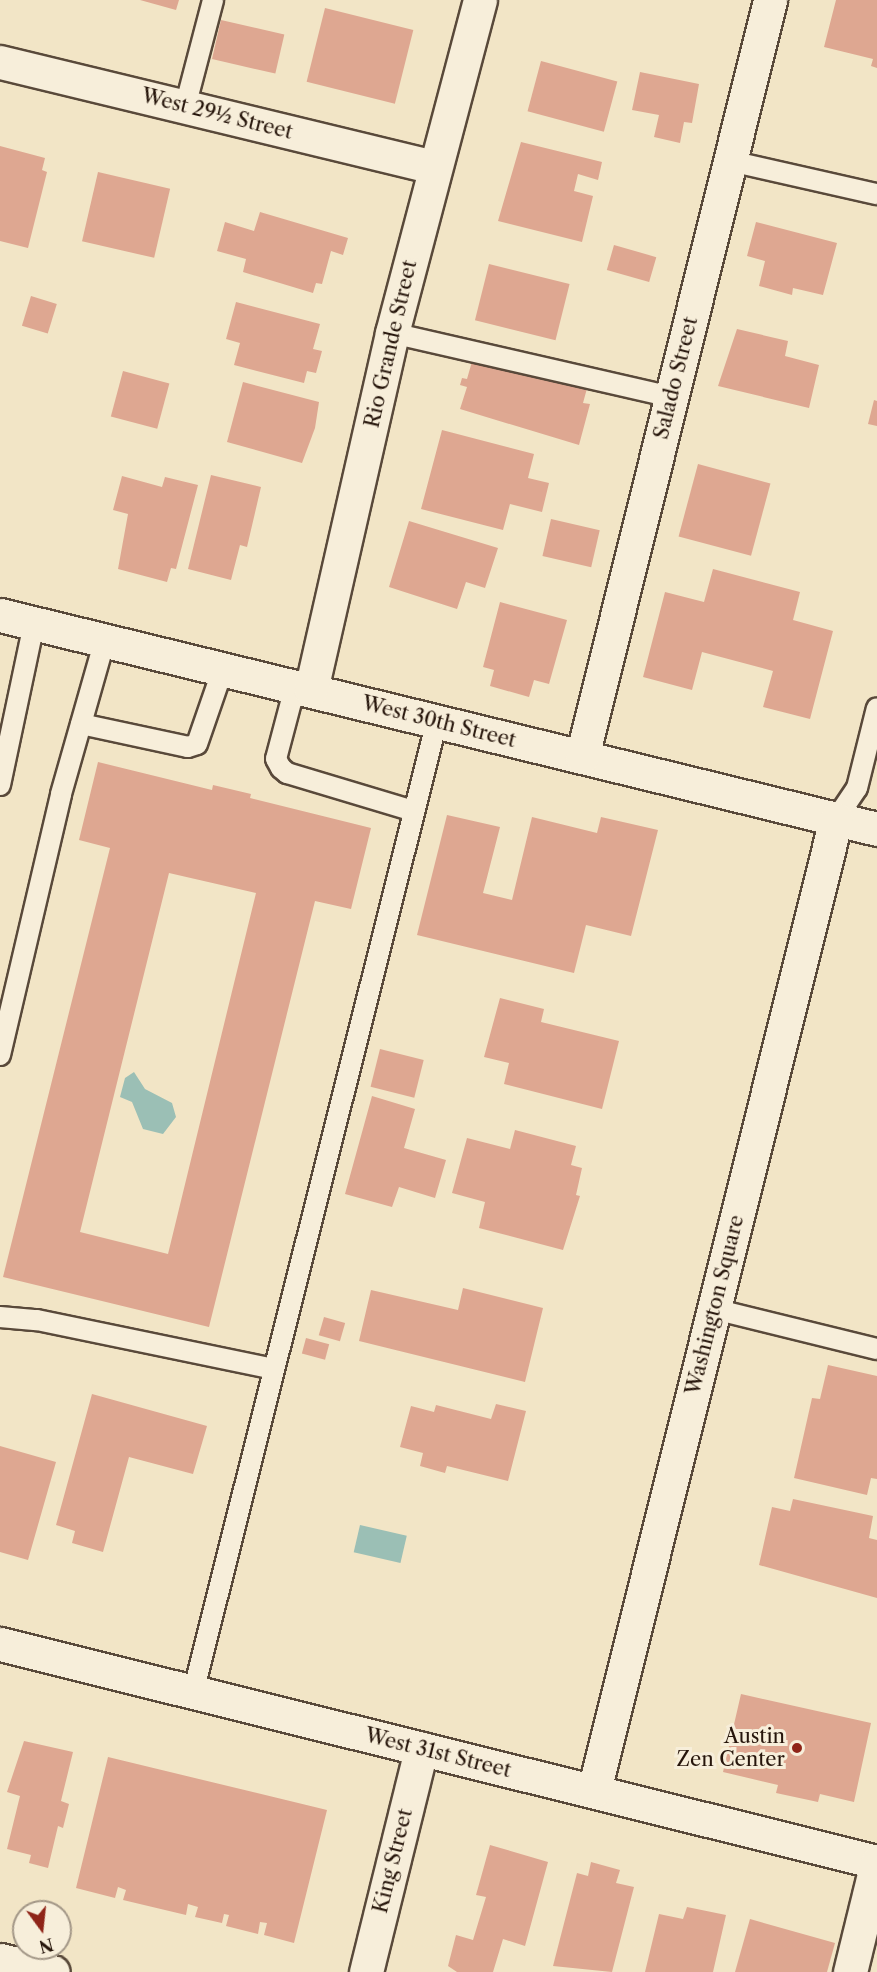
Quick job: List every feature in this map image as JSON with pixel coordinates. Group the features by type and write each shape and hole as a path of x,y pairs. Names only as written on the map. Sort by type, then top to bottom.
{"street":[{"name":"Rio Grande Street","path":"303,688 434,167 480,0"},
{"name":"Salado Street","path":"582,757 770,0"},
{"name":"West 29½ Street","path":"0,62 434,167"},
{"name":"West 30th Street","path":"0,615 877,829"},
{"name":"Washington Square","path":"594,1791 836,819"},
{"name":"West 31st Street","path":"0,1644 877,1862"},
{"name":"King Street","path":"366,1972 421,1749"},
{"path":"850,1972 877,1862"},
{"path":"0,1960 53,1972"}],"lane":[{"path":"185,106 213,0"},
{"path":"730,161 877,194"},
{"path":"392,333 672,397"},
{"path":"0,785 34,623"},
{"path":"0,1055 81,724 105,640"},
{"path":"81,724 188,747 197,744 224,669"},
{"path":"303,688 276,759 281,768 287,773 414,811"},
{"path":"836,819 857,788 877,708"},
{"path":"193,1693 437,721"},
{"path":"714,1309 877,1349"},
{"path":"0,1317 37,1320 274,1369"}],"water":[{"path":"134,1072 145,1089 172,1103 176,1117 163,1134 143,1129 132,1102 120,1097 125,1078"},
{"path":"360,1525 407,1536 400,1563 354,1552"}],"building":[{"path":"140,0 179,0 176,10"},
{"path":"836,0 877,0 877,68 871,66 873,59 824,47"},
{"path":"325,8 413,30 395,104 307,82"},
{"path":"221,20 284,35 275,74 212,59"},
{"path":"541,61 617,81 604,132 528,111"},
{"path":"640,72 699,84 692,123 684,122 680,143 654,137 659,115 632,110"},
{"path":"521,142 602,162 598,180 578,174 574,191 593,196 582,242 498,221"},
{"path":"0,146 45,158 42,170 47,172 28,248 0,241"},
{"path":"98,172 170,189 154,258 82,241"},
{"path":"260,212 348,238 343,255 331,251 322,284 316,283 313,293 243,272 246,259 217,251 225,222 254,231"},
{"path":"756,222 837,243 823,295 793,288 792,295 759,286 765,261 747,256"},
{"path":"614,245 656,257 649,282 607,270"},
{"path":"489,264 570,284 556,340 475,320"},
{"path":"31,296 57,304 48,334 22,326"},
{"path":"236,302 320,324 313,349 322,351 316,373 307,371 304,383 234,365 240,343 226,339"},
{"path":"737,329 788,341 785,356 819,365 809,408 718,386"},
{"path":"475,351 589,381 583,403 590,404 579,445 460,409 467,387 460,385 462,378 467,379"},
{"path":"123,371 169,383 157,429 111,416"},
{"path":"243,382 319,402 315,428 302,463 227,442"},
{"path":"874,400 877,401 877,426 868,424"},
{"path":"442,430 534,454 528,478 549,483 542,512 510,504 503,530 421,509"},
{"path":"698,464 770,483 751,556 679,536"},
{"path":"211,475 261,487 247,547 240,545 231,580 188,569"},
{"path":"122,476 162,487 165,477 198,485 176,569 171,568 167,582 118,569 128,514 113,510"},
{"path":"551,519 600,530 591,567 542,556"},
{"path":"409,521 498,548 485,588 466,582 457,609 389,587"},
{"path":"713,569 800,592 793,620 833,631 810,719 763,707 773,671 702,652 692,690 643,677 665,592 704,602"},
{"path":"500,602 567,620 549,684 534,680 529,697 490,686 494,670 483,667"},
{"path":"98,762 212,790 213,785 251,794 250,798 371,828 351,909 315,901 209,1327 3,1277 110,848 79,840","holes":["169,873 256,893 168,1254 80,1232"]},
{"path":"447,815 500,827 483,893 512,900 532,817 597,833 601,817 658,830 631,936 586,925 574,973 417,935"},
{"path":"500,998 544,1009 541,1022 619,1041 602,1109 504,1084 509,1063 484,1057"},
{"path":"380,1049 424,1060 414,1098 371,1087"},
{"path":"372,1096 415,1109 404,1148 446,1160 435,1198 399,1187 392,1207 345,1194"},
{"path":"515,1130 576,1146 571,1165 582,1168 576,1195 580,1196 563,1250 479,1228 485,1202 452,1193 467,1138 510,1149"},
{"path":"463,1288 543,1308 525,1382 359,1341 371,1290 458,1310"},
{"path":"324,1317 345,1323 340,1341 319,1335"},
{"path":"306,1338 329,1344 325,1360 302,1353"},
{"path":"828,1365 877,1376 877,1479 871,1478 867,1495 794,1478 812,1398 820,1399"},
{"path":"92,1394 207,1426 193,1474 129,1457 103,1552 72,1543 75,1531 56,1525"},
{"path":"496,1404 526,1411 508,1481 447,1466 445,1473 420,1466 423,1453 400,1447 411,1406 434,1412 436,1405 491,1419"},
{"path":"0,1446 56,1462 28,1560 0,1552"},
{"path":"793,1499 873,1516 869,1538 877,1540 877,1598 759,1565 772,1507 790,1511"},
{"name":"Austin Zen Center","path":"741,1694 871,1723 854,1802 820,1794 818,1802 776,1793 778,1785 723,1772"},
{"path":"24,1741 73,1752 61,1801 69,1804 63,1828 58,1826 48,1868 29,1863 31,1855 7,1849 20,1796 7,1792"},
{"path":"108,1757 327,1810 294,1943 264,1935 267,1923 260,1922 258,1934 226,1926 229,1915 224,1914 222,1923 195,1917 198,1907 188,1904 186,1915 123,1900 126,1890 118,1887 115,1898 76,1888"},
{"path":"490,1845 548,1862 525,1946 503,1939 493,1972 457,1972 448,1966 456,1935 473,1940 486,1897 476,1895"},
{"path":"591,1862 620,1870 616,1883 634,1887 612,1972 553,1966 577,1873 588,1876"},
{"path":"687,1907 726,1915 713,1972 645,1972 659,1914 683,1919"},
{"path":"750,1919 835,1943 827,1972 735,1972"}],"place":[{"name":"Austin Zen Center","path":"797,1748"}]}
